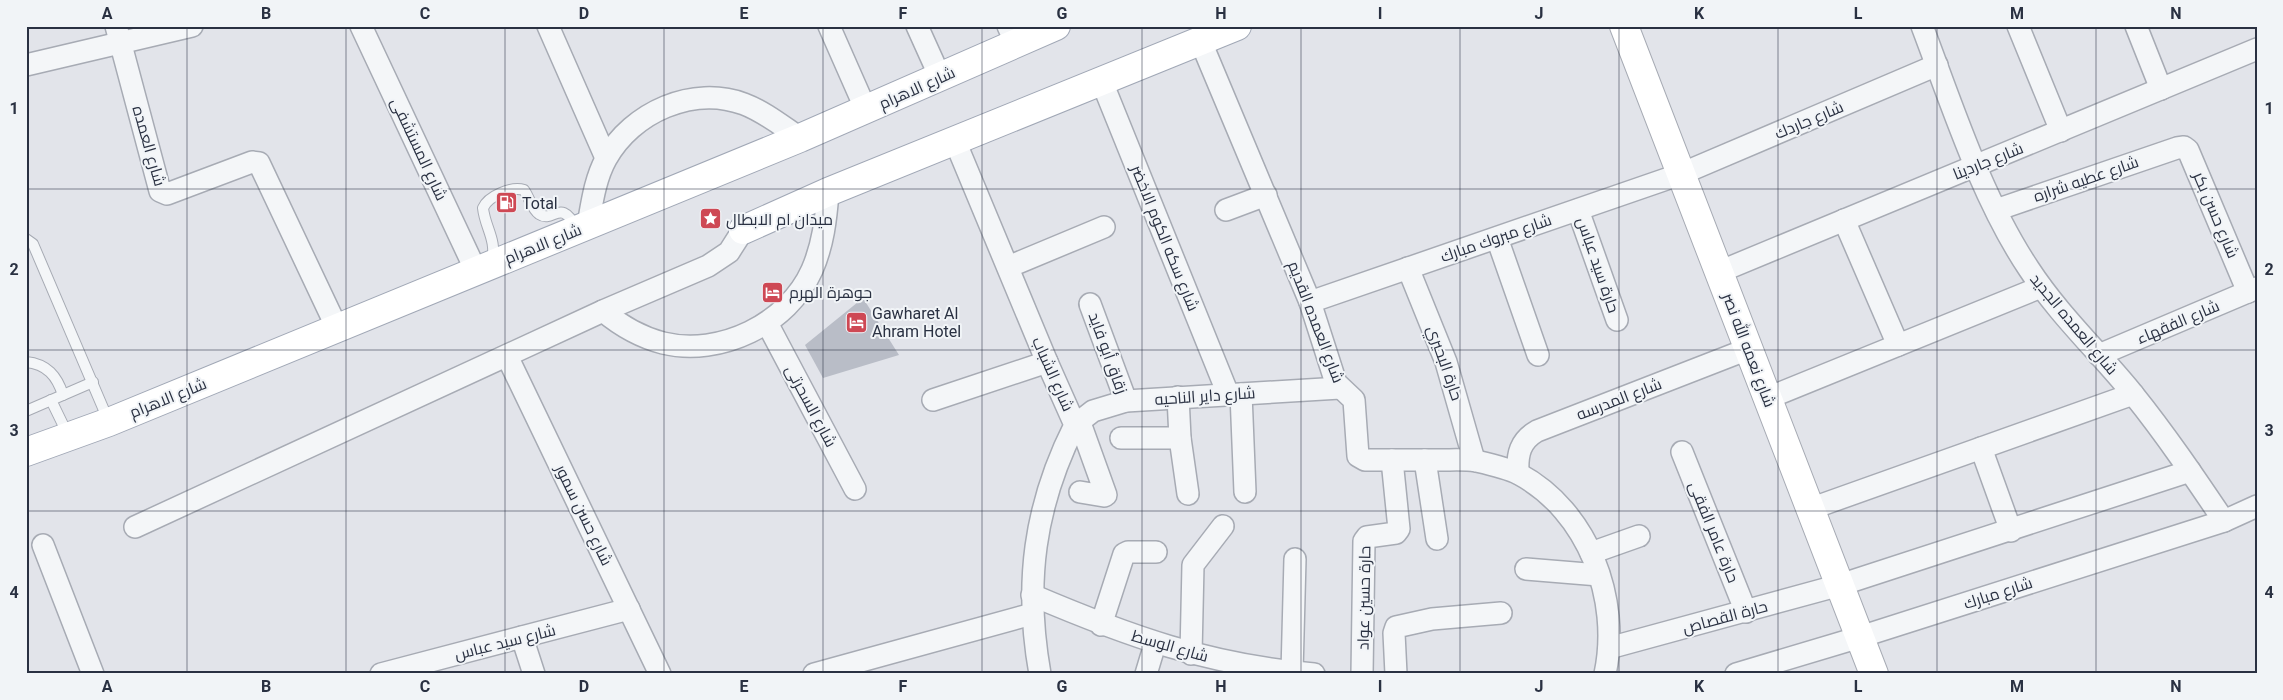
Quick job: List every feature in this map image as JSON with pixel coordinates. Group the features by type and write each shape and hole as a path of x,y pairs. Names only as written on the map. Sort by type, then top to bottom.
{"main road":[{"name":"شارع الاهرام","path":"26,452 68,435 109,422 800,138 940,77 1012,35 1056,26"},
{"path":"743,230 828,192 1237,26"},
{"name":"شارع نعمه الله نصر","path":"1624,26 1874,674"}],"street":[{"path":"27,62 118,34 192,26"},
{"name":"شارع المستشفى","path":"361,26 484,268"},
{"path":"548,26 606,158"},
{"path":"829,26 866,110"},
{"path":"917,26 940,77"},
{"name":"شارع العمده الجديد","path":"1922,26 1977,165 1996,210 2016,249 2041,287 2133,394 2224,521"},
{"path":"2018,26 2061,130"},
{"path":"2136,26 2161,89"},
{"name":"شارع العمده","path":"118,34 160,191 167,194 252,162 259,163 337,328"},
{"name":"شارع العمده القديم","path":"1201,42 1310,302 1334,380 1354,400 1358,456 1365,460 1474,460 1518,473 1541,488 1562,507 1579,529 1592,553 1608,611 1609,648 1605,674"},
{"name":"شارع جاردينا","path":"1719,272 2257,49"},
{"name":"شارع جاردك","path":"1681,174 1937,65"},
{"name":"شارع سكه الكوم الاخضر","path":"1102,82 1234,394 1245,492"},
{"path":"583,227 606,158 621,137 641,119 664,106 690,99 717,98 743,103 767,114 800,138"},
{"name":"شارع الشباب","path":"955,141 1047,362 1077,422 1054,471 1035,544 1032,604 1040,674"},
{"name":"شارع حسن بكر","path":"2177,148 2184,147 2188,150 2252,290"},
{"name":"شارع عطيه شراره","path":"1996,210 2177,148"},
{"name":"شارع مبروك مبارك","path":"1310,302 1681,174"},
{"path":"603,312 639,335 664,343 691,346 726,341 743,336 767,323 784,309 800,292 812,272 825,228 828,192"},
{"path":"1226,210 1266,196"},
{"name":"حارة سيد عباس","path":"1578,210 1617,320"},
{"path":"1844,220 1898,345"},
{"path":"1008,267 1104,227"},
{"path":"135,527 719,260 737,242 743,230"},
{"path":"1497,238 1538,355"},
{"name":"حارة البحيري","path":"1408,268 1446,362 1474,460"},
{"path":"1768,398 2041,287"},
{"name":"شارع الفقهاء","path":"2099,355 2252,290"},
{"name":"زقاق أبو فايد","path":"1090,304 1126,401"},
{"name":"شارع السحرتى","path":"767,323 855,489"},
{"name":"شارع المدرسه","path":"1518,473 1518,453 1522,444 1529,436 1538,431 1748,348"},
{"name":"شارع حسن سمور","path":"508,356 660,674"},
{"path":"933,400 1047,362"},
{"name":"شارع داير الناحيه","path":"1077,422 1093,410 1126,401 1340,388"},
{"path":"1810,509 2133,394"},
{"path":"1178,397 1180,438 1188,494"},
{"path":"1077,422 1106,495 1080,492"},
{"path":"1121,438 1180,438"},
{"path":"1981,448 2011,531"},
{"name":"حارة عامر الفقى","path":"1682,452 1746,612"},
{"name":"حارة حسين عواد","path":"1362,674 1364,541 1367,537 1396,533 1399,529 1392,460"},
{"path":"1425,460 1437,539"},
{"name":"حارة القصاص","path":"1609,648 1840,585 2011,531 2190,471"},
{"name":"شارع مبارك","path":"1736,674 1860,637 2224,521 2257,506"},
{"path":"1192,654 1193,565 1223,526"},
{"path":"1592,553 1639,536"},
{"path":"43,545 93,674"},
{"path":"1101,625 1124,554 1128,552 1156,552"},
{"path":"1292,672 1295,559"},
{"path":"1526,569 1599,575"},
{"path":"814,674 1032,604"},
{"name":"شارع الوسط","path":"1032,604 1192,654 1292,672 1314,674"},
{"name":"شارع سيد عباس","path":"381,674 629,610"},
{"path":"1396,674 1394,633 1396,627 1450,617 1501,613"},
{"path":"522,637 534,674"},
{"path":"1146,674 1155,644"}],"lane":[{"path":"484,268 494,253 492,236 483,208 490,199 505,192 519,188 524,190 535,210 540,215 547,216 561,212 567,214 583,227"},
{"path":"26,239 33,244 109,422"},
{"path":"26,362 35,363 48,370 58,381 63,395"},
{"path":"26,411 93,382"},
{"path":"51,400 68,435"}],"building":[{"name":"Gawharet Al Ahram Hotel","path":"863,298 899,355 823,378 805,345"}],"place":[{"name":"Total","path":"506,203"},
{"name":"ميدان ام الابطال","path":"710,219"},
{"name":"جوهرة الهرم","path":"773,292"},
{"name":"Gawharet Al Ahram Hotel","path":"856,322"}]}
